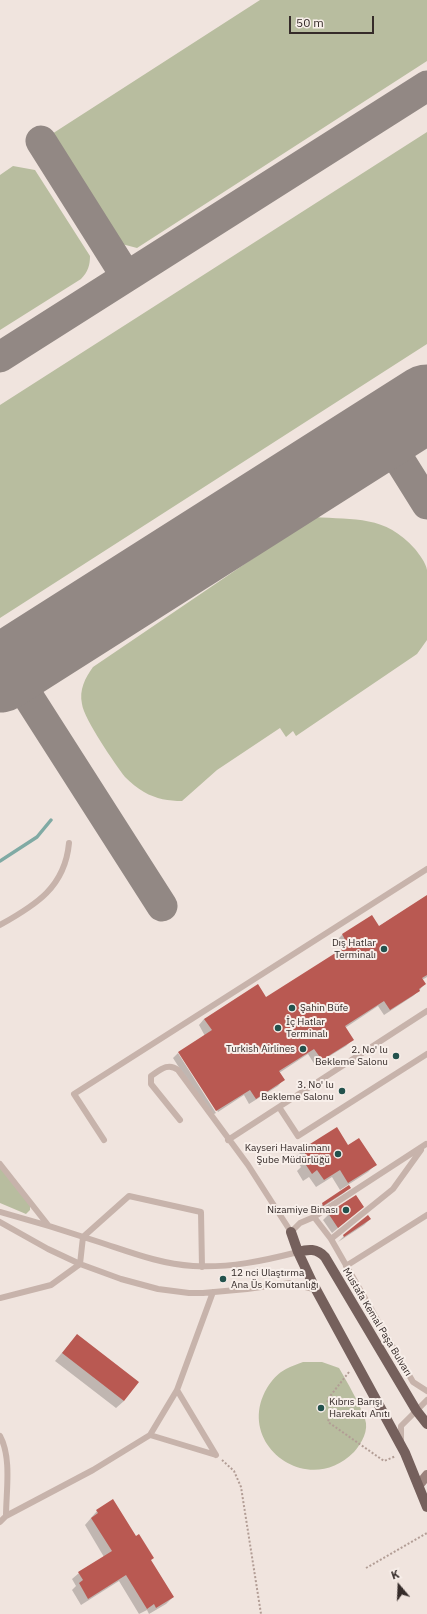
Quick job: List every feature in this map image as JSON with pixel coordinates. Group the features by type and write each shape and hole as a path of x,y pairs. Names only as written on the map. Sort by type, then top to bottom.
{"main road":[{"path":"291,1232 298,1252 317,1290 403,1448 427,1507"},
{"name":"Mustafa Kemal Paşa Bulvarı","path":"298,1252 309,1249 314,1250 325,1257 416,1410 427,1424"},
{"path":"419,1485 427,1475"}],"lane":[{"path":"0,925 26,910 52,888 66,864 69,843"},
{"path":"104,1140 74,1094 427,869"},
{"path":"228,1140 427,1011"},
{"path":"279,1107 298,1136 427,1054"},
{"path":"180,1120 151,1084 151,1076 165,1067 172,1067 178,1070 228,1140 248,1165 291,1232 300,1223 314,1216 426,1144"},
{"path":"330,1239 393,1189 412,1160 426,1144"},
{"path":"0,1164 48,1226"},
{"path":"0,1298 51,1285 80,1264 84,1237 129,1196 201,1212 202,1266"},
{"path":"0,1212 173,1264 202,1266 244,1265 298,1252"},
{"path":"346,1266 427,1214"},
{"path":"314,1216 330,1239 413,1382 427,1391"},
{"path":"0,1222 48,1249 80,1264 121,1279 158,1289 189,1293 213,1292 290,1283 317,1290"},
{"path":"0,1522 6,1516 93,1470 150,1435 176,1390 213,1292"},
{"path":"176,1390 216,1455"},
{"path":"403,1448 401,1426 427,1400"},
{"path":"150,1435 216,1455"},
{"path":"0,1436 6,1452 7,1462 6,1516"}],"path":[{"path":"356,1363 327,1400 331,1410 328,1422 384,1460 403,1448"},
{"path":"216,1455 230,1466 238,1478 241,1487 261,1614"},
{"path":"366,1568 427,1533"}],"green space":[{"path":"260,0 427,0 427,61 137,248 118,243 41,141"},
{"path":"427,132 427,344 0,618 0,405"},
{"path":"13,166 35,170 90,256 90,259 87,271 81,279 0,330 0,175"},
{"path":"314,517 369,521 392,530 404,538 415,549 424,562 427,570 427,640 417,654 296,736 293,731 286,737 280,728 217,770 182,801 158,798 141,790 127,779 120,771 100,741 84,711 81,694 85,680 90,671 93,667"},
{"path":"0,1165 30,1205 30,1210 26,1214 0,1203"},
{"path":"303,1362 322,1362 339,1368 357,1400 366,1423 364,1436 360,1445 354,1452 336,1465 316,1470 298,1467 281,1459 268,1445 260,1428 259,1409 267,1388 280,1373"}],"building":[{"path":"427,895 427,975 422,978 426,984 419,989 420,991 390,1010 384,1001 345,1026 354,1040 322,1060 314,1049 279,1071 285,1080 256,1099 250,1090 216,1111 178,1052 212,1030 204,1019 258,984 266,997 348,945 342,934 372,915 379,926"},
{"name":"Kayseri Havalimanı Şube Müdürlüğü","path":"337,1127 348,1145 359,1138 377,1165 348,1183 340,1170 324,1180 317,1170 312,1174 304,1162 309,1159 302,1149"},
{"path":"349,1185 351,1188 323,1206 322,1203"},
{"path":"356,1195 364,1207 338,1228 328,1213"},
{"path":"368,1215 371,1219 344,1237 343,1235"},
{"path":"77,1334 139,1382 124,1401 62,1353"},
{"path":"113,1499 136,1536 139,1534 154,1558 151,1560 174,1597 156,1608 154,1604 147,1609 126,1575 88,1599 79,1583 83,1580 78,1572 112,1551 91,1518 98,1513 96,1510"}],"waterway":[{"path":"0,861 37,837 51,820"}],"taxiway":[{"path":"0,357 427,86"},
{"path":"41,141 126,276"},
{"path":"382,432 427,504"},
{"path":"10,668 162,906"}],"runway":[{"path":"0,674 427,403"}],"place":[{"name":"Dış Hatlar Terminalı","path":"384,949"},
{"name":"Şahin Büfe","path":"292,1008"},
{"name":"İç Hatlar Terminalı","path":"278,1028"},
{"name":"Turkish Airlines","path":"303,1049"},
{"name":"2. No' lu Bekleme Salonu","path":"396,1056"},
{"name":"3. No' lu Bekleme Salonu","path":"342,1091"},
{"name":"Kayseri Havalimanı Şube Müdürlüğü","path":"338,1154"},
{"name":"Nizamiye Binası","path":"346,1210"},
{"name":"12 nci Ulaştırma Ana Üs Komutanlığı","path":"223,1279"},
{"name":"Kıbrıs Barışı Harekatı Anıtı","path":"321,1408"}]}
